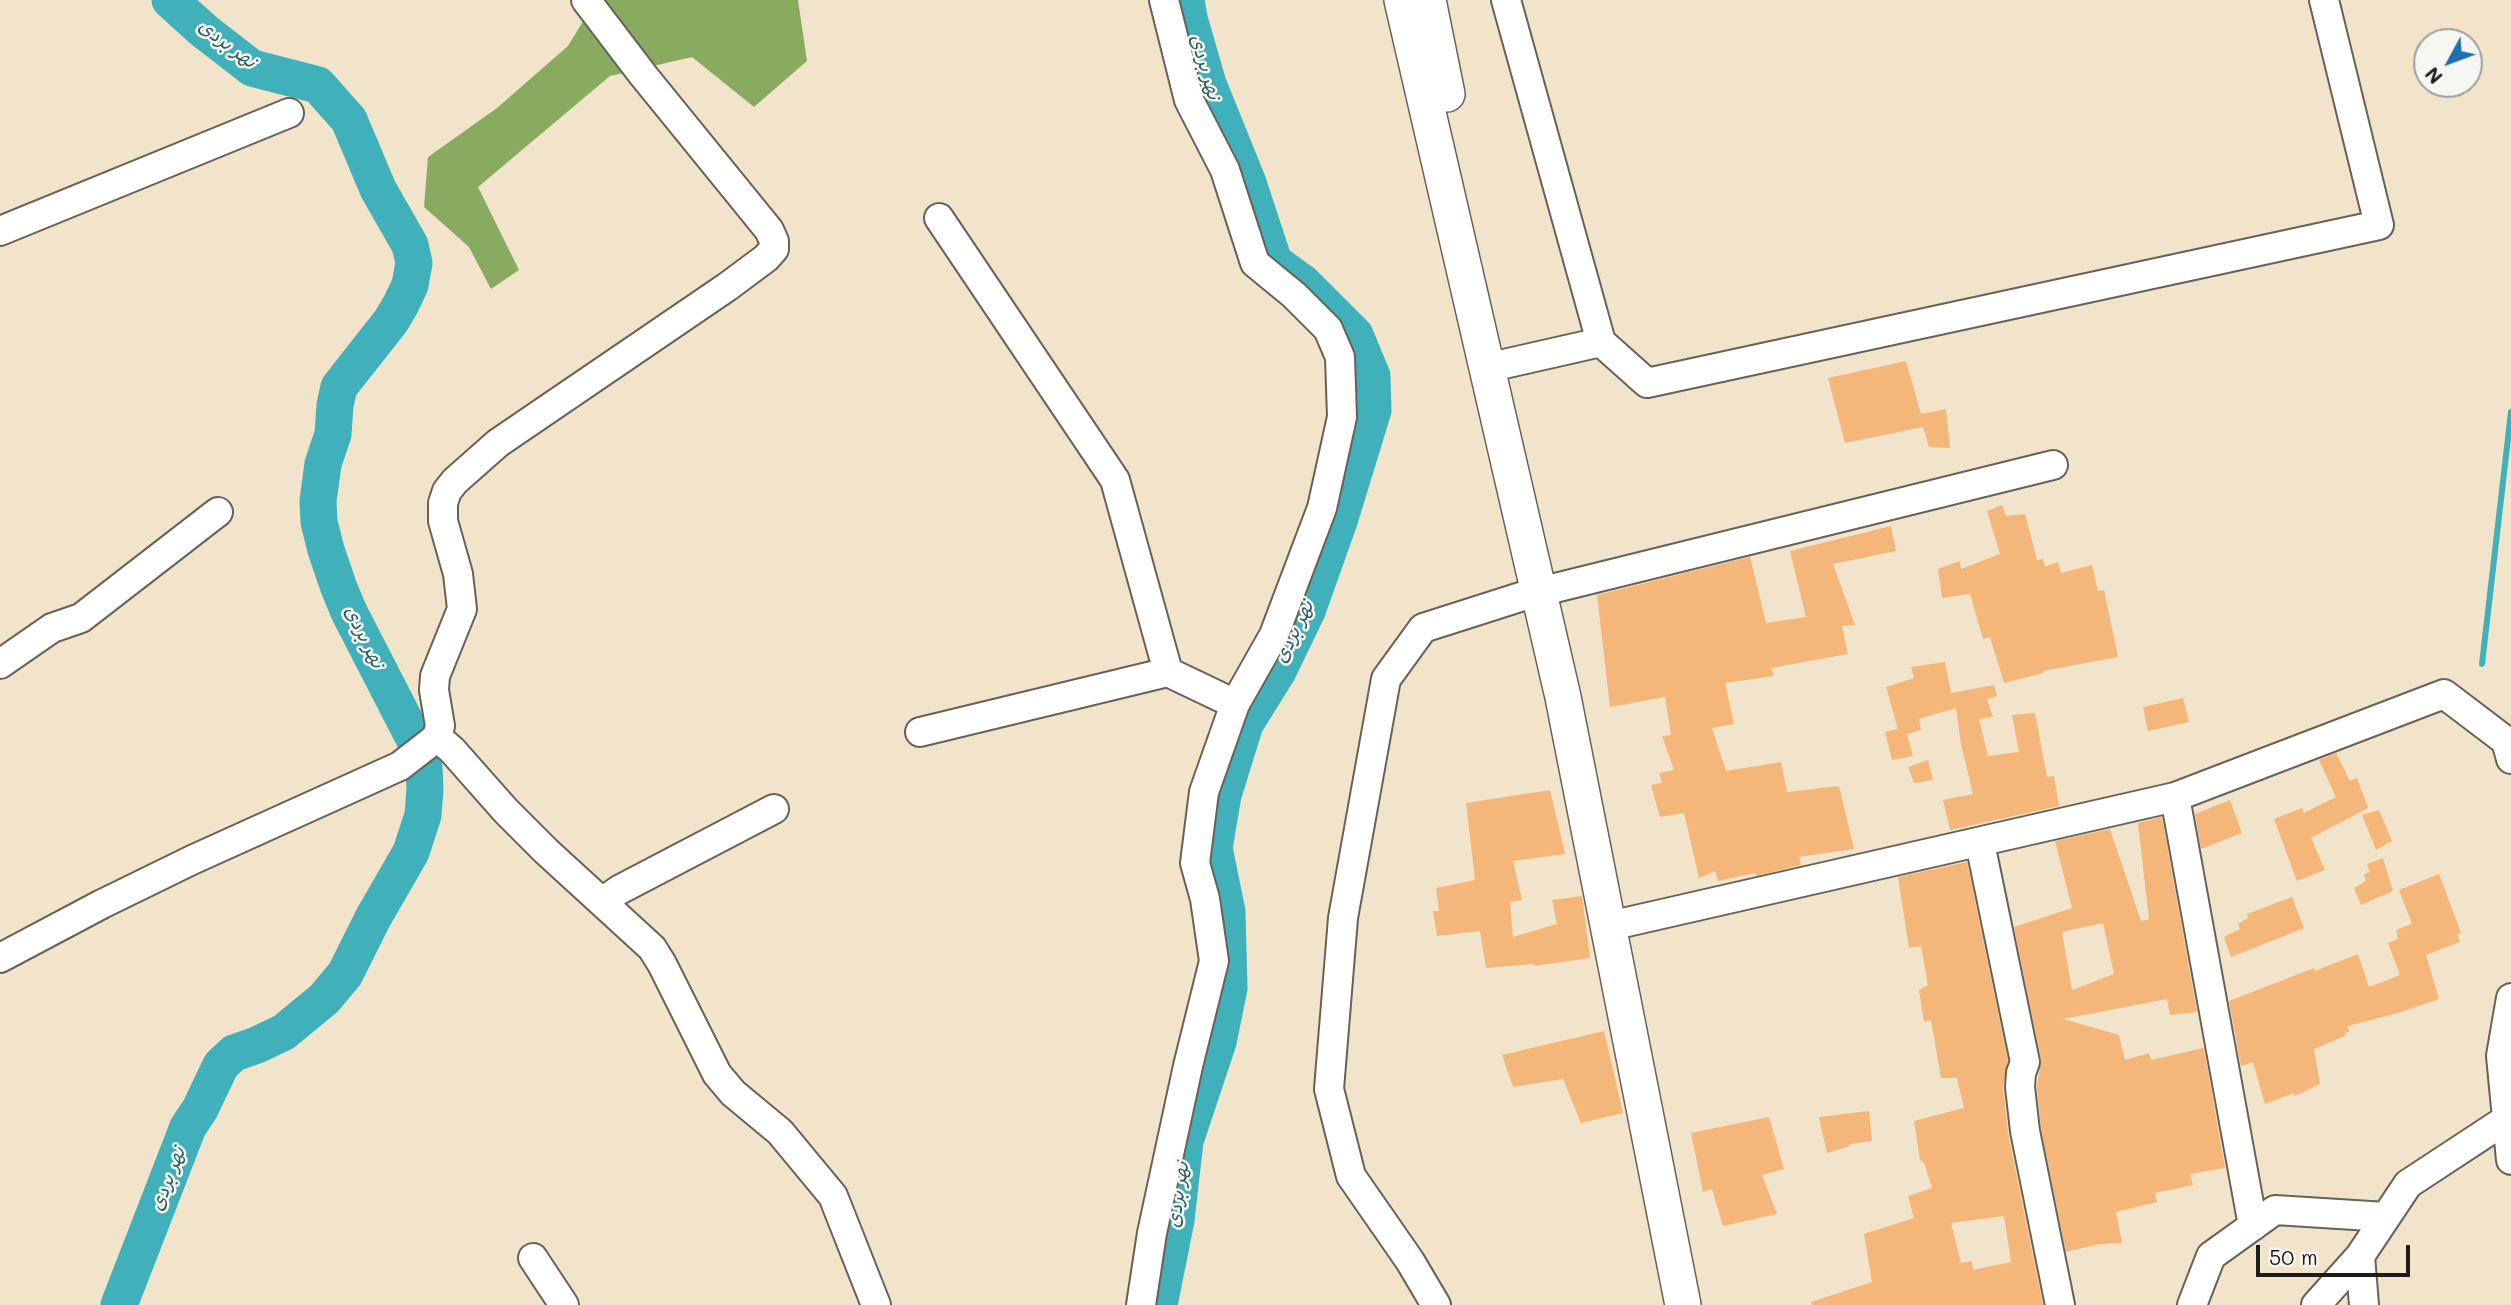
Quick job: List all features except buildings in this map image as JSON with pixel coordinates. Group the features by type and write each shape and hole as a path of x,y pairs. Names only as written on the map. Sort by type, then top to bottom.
{"main road":[{"path":"1402,0 1627,922 1707,1305"},
{"path":"1428,0 1504,364 1547,590 1563,697 1683,1305"}],"street":[{"path":"0,958 192,860 400,766 434,740 440,726 433,690 435,676 463,609 458,574 443,521 443,503 447,491 498,443 727,287 774,249 769,230 586,0"},
{"path":"1142,1305 1152,1233 1214,961 1205,900 1195,863 1204,792 1235,704 1274,635 1322,508 1342,416 1340,356 1328,329 1294,295 1255,263 1225,170 1189,100 1164,0"},
{"path":"1506,0 1601,342 1647,383 2378,225 2324,0"},
{"path":"0,231 289,113"},
{"path":"939,218 1115,480 1168,672"},
{"path":"1504,364 1601,342"},
{"path":"1436,1305 1410,1261 1351,1176 1329,1089 1343,918 1386,679 1423,628 1547,590 2053,465"},
{"path":"0,664 52,628 81,618 218,512"},
{"path":"920,732 1168,672 1235,704"},
{"path":"1627,922 2175,797 2444,694 2506,741 2511,759"},
{"path":"434,740 452,750 514,819 652,948 717,1074 733,1093 780,1132 833,1196 876,1305"},
{"path":"2175,797 2253,1226"},
{"path":"601,902 774,808"},
{"path":"1980,843 2025,1062 2020,1087 2025,1131 2060,1305"},
{"path":"2511,998 2501,1056 2511,1160"},
{"path":"2316,1305 2360,1256 2408,1184 2507,1119"},
{"path":"2192,1305 2211,1256 2275,1210 2385,1217"},
{"path":"2360,1256 2364,1305"},
{"path":"533,1258 564,1305"}],"green space":[{"path":"596,0 798,0 807,61 754,107 692,57 610,76 478,187 519,270 491,289 469,247 424,207 428,157 497,108 568,46"}],"waterway":[{"name":"نهر بردى","path":"119,1305 188,1127 200,1109 221,1065 234,1053 284,1032 324,999 345,974 411,852 423,815 425,789 420,750 339,588 319,522 318,501 323,464 333,434 339,387 391,321 401,304 410,285 414,263 410,245 378,189 349,120 318,85 252,68 170,0"},
{"name":"نهر بردى","path":"1159,1305 1176,1220 1185,1141 1218,1042 1229,988 1227,912 1214,848 1223,795 1245,724 1278,671 1307,611 1339,521 1373,410 1372,376 1355,335 1303,283 1274,262 1248,183 1208,84 1186,0"},
{"path":"2482,664 2511,412"}]}
